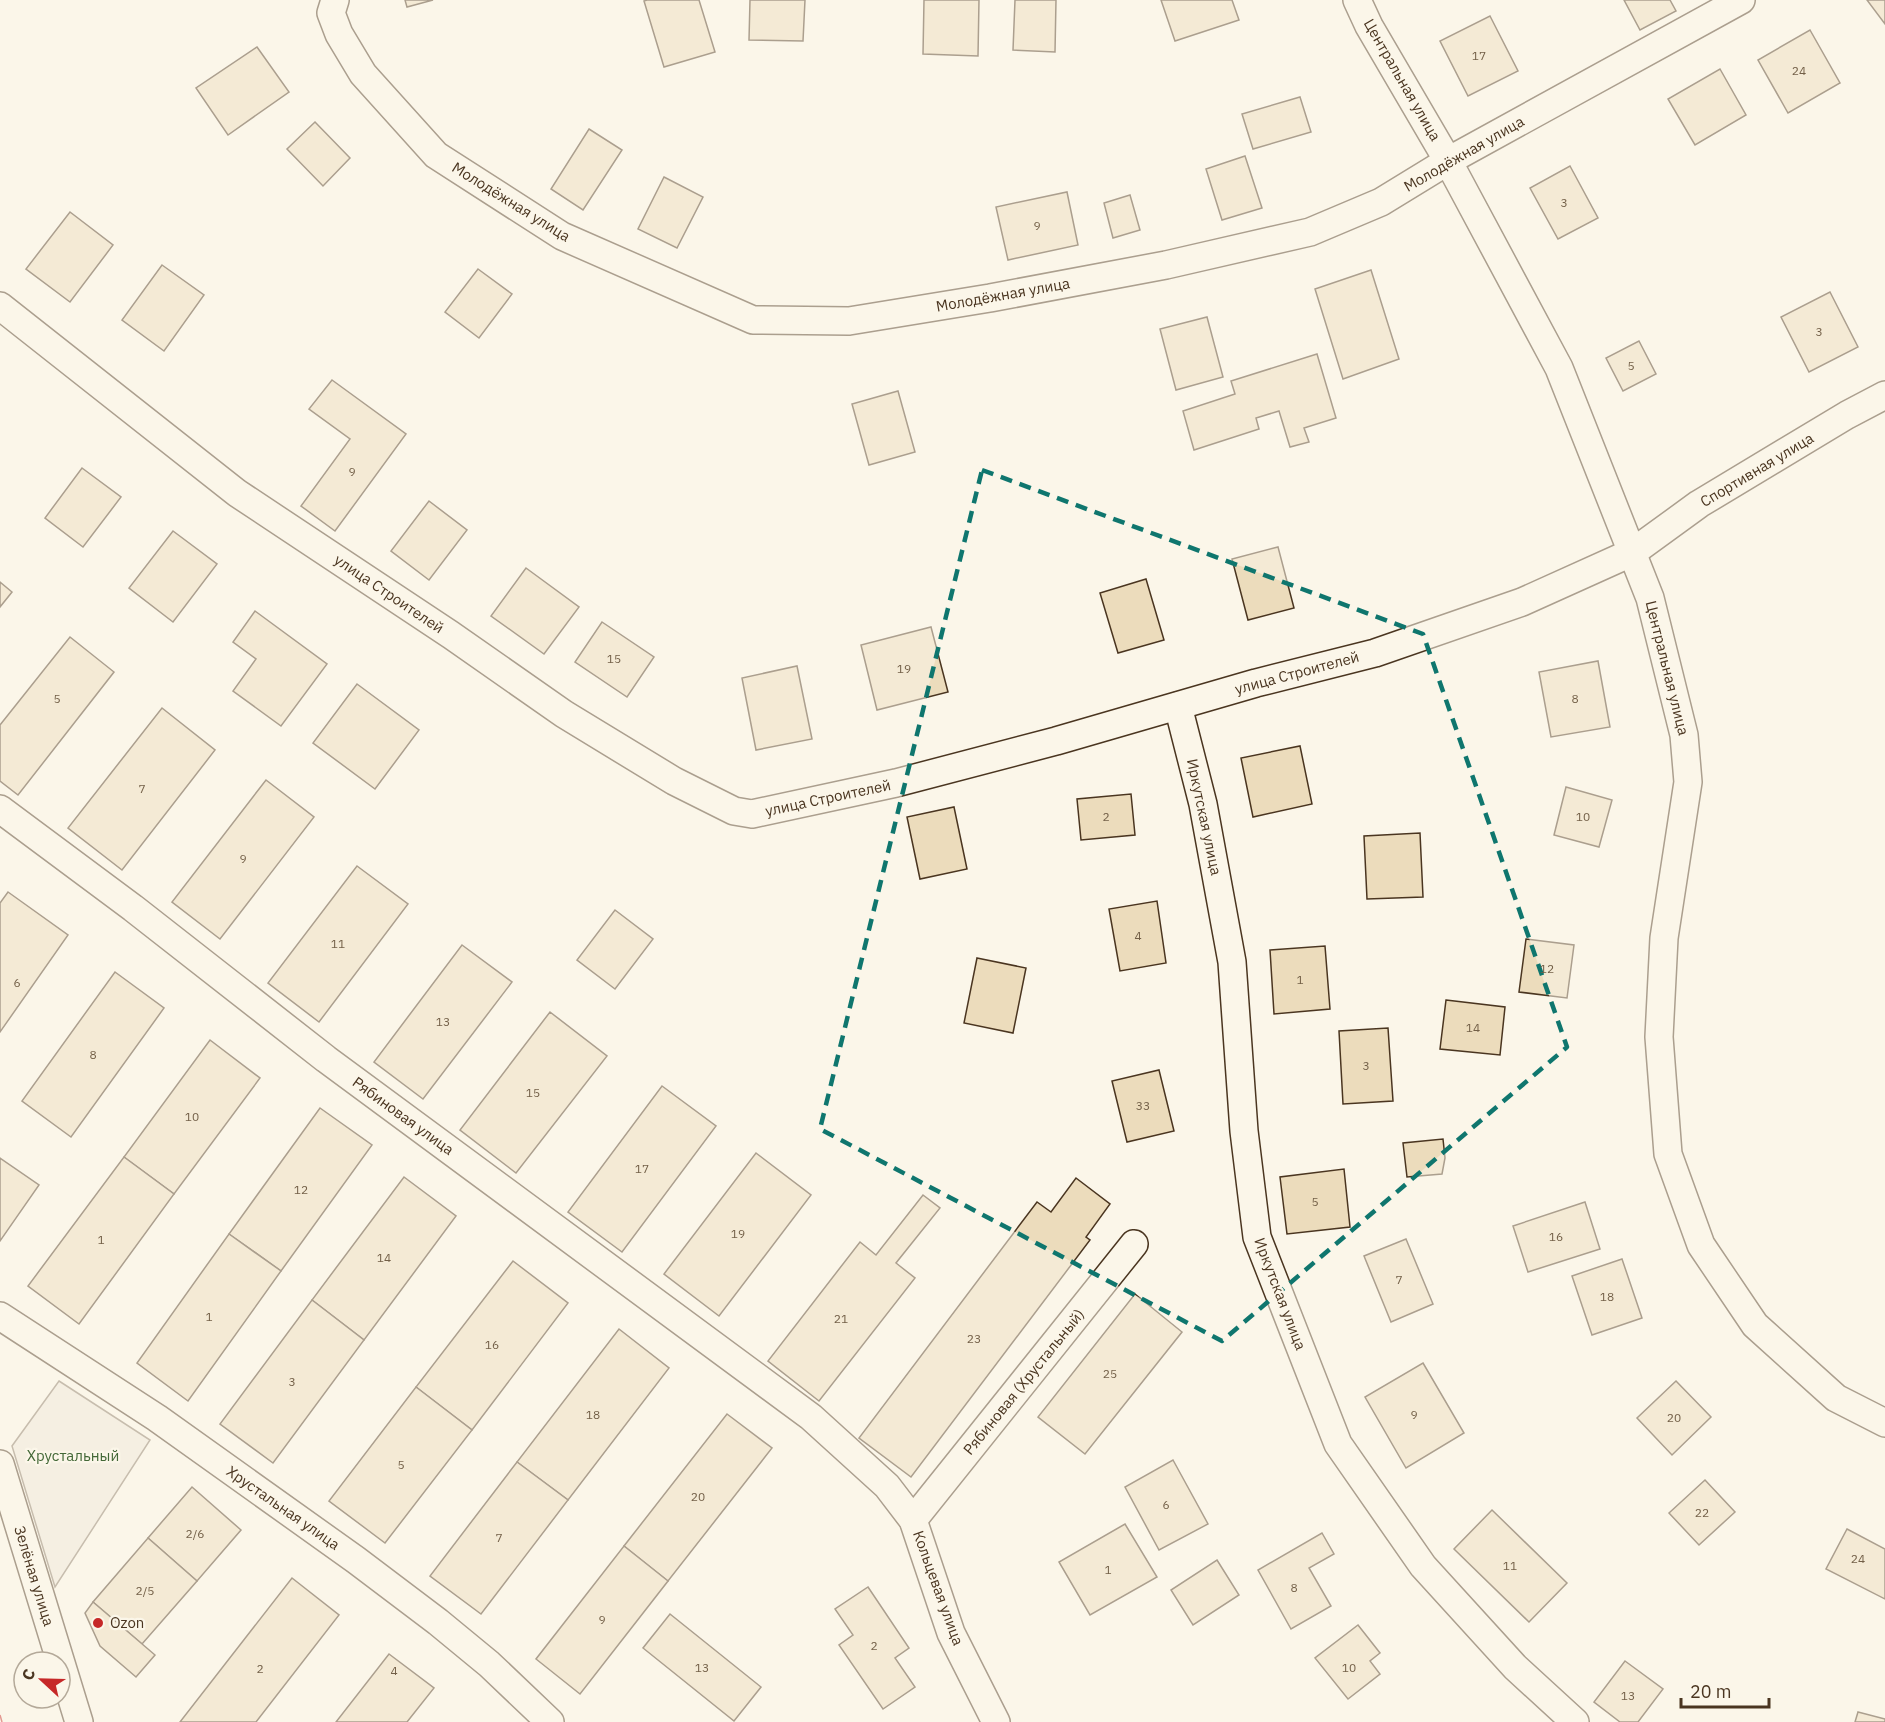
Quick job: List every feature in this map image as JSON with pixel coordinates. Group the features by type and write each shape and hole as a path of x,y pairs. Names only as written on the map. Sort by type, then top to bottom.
{"street":[{"name":"Молодёжная улица","path":"335,0 331,13 339,34 363,74 436,155 561,236 753,320 849,321 990,298 1166,265 1310,232 1382,202 1448,161 1741,0"},
{"name":"Центральная улица","path":"1357,0 1448,161 1559,368 1650,598 1684,735 1688,782 1664,938 1659,1037 1668,1154 1701,1245 1755,1325 1836,1398 1885,1423"},
{"name":"улица Строителей","path":"0,306 237,493 451,634 564,714 674,781 734,811 752,814 896,783 1056,741 1256,683 1375,653 1522,602 1633,552"},
{"name":"Спортивная улица","path":"1633,552 1699,504 1847,415 1885,395"},
{"name":"Иркутская улица","path":"1178,706 1203,804 1232,962 1244,1131 1257,1237 1338,1444 1423,1566 1515,1667 1575,1722"},
{"name":"Рябиновая улица","path":"0,809 326,1059 811,1417"},
{"name":"Рябиновая (Хрустальный)","path":"913,1520 1134,1244"},
{"name":"Хрустальная улица","path":"0,1316 157,1418 356,1560 472,1650 550,1722"},
{"name":"Кольцевая улица","path":"811,1417 887,1486 913,1520 951,1633 996,1722"},
{"name":"Зелёная улица","path":"0,1464 79,1722"}],"highlighted area":[{"path":"982,470 1423,634 1567,1047 1222,1341 820,1129"}],"green space":[{"name":"Хрустальный","path":"59,1381 150,1440 55,1587 12,1446"}],"building":[{"path":"405,0 433,0 407,7"},
{"path":"699,0 715,52 664,67 644,1"},
{"path":"750,0 805,0 803,41 749,40"},
{"path":"924,0 979,0 978,56 923,54"},
{"path":"1015,0 1056,0 1055,52 1013,50"},
{"path":"1161,0 1232,0 1239,20 1175,41"},
{"path":"1624,0 1670,0 1676,11 1640,30"},
{"path":"1867,0 1885,0 1885,24"},
{"path":"1490,16 1518,71 1468,96 1440,41"},
{"path":"1810,30 1840,83 1788,113 1758,60"},
{"path":"257,47 289,92 228,135 196,88"},
{"path":"1720,69 1746,115 1695,145 1668,99"},
{"path":"1300,97 1311,132 1253,149 1242,114"},
{"path":"315,122 350,158 323,186 287,149"},
{"path":"589,129 622,150 583,210 551,189"},
{"path":"1245,156 1262,208 1222,220 1206,169"},
{"path":"1570,166 1598,218 1558,239 1530,188"},
{"path":"664,177 703,197 677,248 638,229"},
{"path":"1067,192 1078,245 1008,260 996,207"},
{"path":"1130,195 1140,230 1113,238 1104,203"},
{"path":"70,212 113,245 70,302 26,269"},
{"path":"162,265 204,295 164,351 122,320"},
{"path":"478,269 512,294 479,338 445,312"},
{"path":"1371,270 1399,359 1343,379 1315,289"},
{"path":"1830,292 1858,347 1809,372 1781,317"},
{"path":"1207,317 1223,377 1176,390 1160,329"},
{"path":"1639,341 1656,374 1623,391 1606,358"},
{"path":"1317,354 1336,418 1304,428 1309,442 1290,447 1279,411 1256,418 1259,429 1194,450 1183,411 1235,394 1231,381"},
{"path":"332,380 406,434 335,531 301,506 350,439 309,409"},
{"path":"898,391 915,452 869,465 852,404"},
{"path":"82,468 121,497 83,547 45,518"},
{"path":"429,501 467,530 429,580 391,551"},
{"path":"173,531 217,564 173,622 129,588"},
{"path":"1278,547 1294,608 1248,620 1232,559"},
{"path":"526,568 579,607 544,654 491,616"},
{"path":"1146,579 1164,640 1118,653 1100,593"},
{"path":"0,582 12,592 0,607"},
{"path":"255,611 327,664 281,726 233,691 256,659 233,642"},
{"path":"602,622 654,657 627,697 575,662"},
{"path":"931,627 948,692 877,710 861,645"},
{"path":"70,637 114,672 18,795 0,781 0,725"},
{"path":"1598,661 1610,727 1551,737 1539,672"},
{"path":"797,666 812,739 756,750 742,678"},
{"path":"357,684 419,730 375,789 313,743"},
{"path":"162,708 215,750 122,870 68,828"},
{"path":"1300,746 1312,804 1253,817 1241,758"},
{"path":"266,780 314,817 220,939 172,902"},
{"path":"1566,787 1612,800 1599,847 1554,835"},
{"path":"1131,794 1135,835 1081,840 1077,799"},
{"path":"954,807 967,869 920,879 907,817"},
{"path":"1420,833 1423,897 1367,899 1364,836"},
{"path":"357,866 408,904 319,1022 268,983"},
{"path":"8,892 68,935 0,1032 0,903"},
{"path":"1157,901 1166,963 1120,971 1109,909"},
{"path":"615,910 653,939 615,989 577,960"},
{"path":"1526,939 1574,945 1567,998 1519,992"},
{"path":"462,945 512,982 423,1099 374,1062"},
{"path":"1325,946 1330,1009 1274,1014 1270,950"},
{"path":"977,958 1026,968 1013,1033 964,1023"},
{"path":"115,972 164,1008 71,1137 22,1101"},
{"path":"1446,1000 1505,1007 1500,1055 1440,1049"},
{"path":"550,1012 607,1056 516,1173 460,1130"},
{"path":"1388,1028 1393,1101 1343,1104 1339,1031"},
{"path":"210,1040 260,1078 174,1194 124,1157"},
{"path":"1159,1070 1174,1131 1127,1142 1112,1081"},
{"path":"662,1086 716,1126 622,1252 568,1212"},
{"path":"320,1108 372,1145 281,1271 229,1234"},
{"path":"1443,1139 1445,1158 1442,1174 1407,1177 1403,1143"},
{"path":"756,1153 811,1195 719,1316 664,1274"},
{"path":"124,1157 174,1194 79,1324 28,1286"},
{"path":"0,1158 39,1185 0,1241"},
{"path":"1344,1169 1350,1227 1287,1234 1280,1177"},
{"path":"404,1177 456,1216 364,1340 312,1300"},
{"path":"1076,1178 1110,1204 1086,1237 1090,1240 911,1477 859,1438 1037,1202 1051,1212"},
{"path":"923,1195 940,1208 896,1263 915,1278 819,1401 768,1361 860,1242 876,1255"},
{"path":"1585,1202 1600,1249 1528,1272 1513,1226"},
{"path":"229,1234 281,1271 188,1401 137,1363"},
{"path":"1406,1239 1433,1304 1391,1322 1364,1256"},
{"path":"1622,1259 1642,1318 1592,1335 1572,1276"},
{"path":"513,1261 568,1303 472,1430 416,1387"},
{"path":"1135,1294 1182,1332 1085,1454 1038,1417"},
{"path":"312,1300 364,1340 273,1463 220,1424"},
{"path":"619,1329 669,1368 568,1500 517,1462"},
{"path":"1423,1363 1464,1433 1406,1468 1365,1397"},
{"path":"1676,1381 1711,1417 1672,1455 1637,1418"},
{"path":"416,1387 472,1430 385,1543 329,1501"},
{"path":"727,1414 772,1448 668,1581 624,1546"},
{"path":"1173,1460 1208,1524 1159,1550 1125,1487"},
{"path":"517,1462 568,1500 481,1614 430,1576"},
{"path":"1705,1480 1735,1512 1699,1545 1669,1513"},
{"path":"192,1487 241,1530 197,1581 148,1538"},
{"path":"1492,1510 1567,1583 1529,1622 1454,1549"},
{"path":"1125,1524 1157,1577 1090,1615 1059,1562"},
{"path":"1847,1529 1885,1549 1885,1599 1826,1569"},
{"path":"1322,1533 1334,1554 1309,1568 1331,1606 1291,1629 1258,1570"},
{"path":"148,1538 197,1581 142,1644 93,1602"},
{"path":"624,1546 668,1581 580,1694 536,1659"},
{"path":"1217,1560 1239,1595 1193,1625 1171,1590"},
{"path":"292,1578 339,1615 256,1722 180,1722"},
{"path":"868,1587 909,1648 895,1658 915,1687 883,1709 839,1645 853,1635 835,1609"},
{"path":"93,1602 155,1655 136,1677 100,1646 85,1613"},
{"path":"670,1614 761,1687 734,1721 643,1648"},
{"path":"1358,1625 1380,1653 1370,1661 1380,1674 1348,1699 1315,1658"},
{"path":"389,1654 434,1688 407,1722 336,1722"},
{"path":"1625,1661 1663,1689 1638,1722 1620,1722 1594,1702"},
{"path":"1858,1712 1885,1719 1885,1722 1855,1722"}],"power":[{"path":"0,1715 2,1722"}],"place":[{"name":"Ozon","path":"98,1623"}]}
